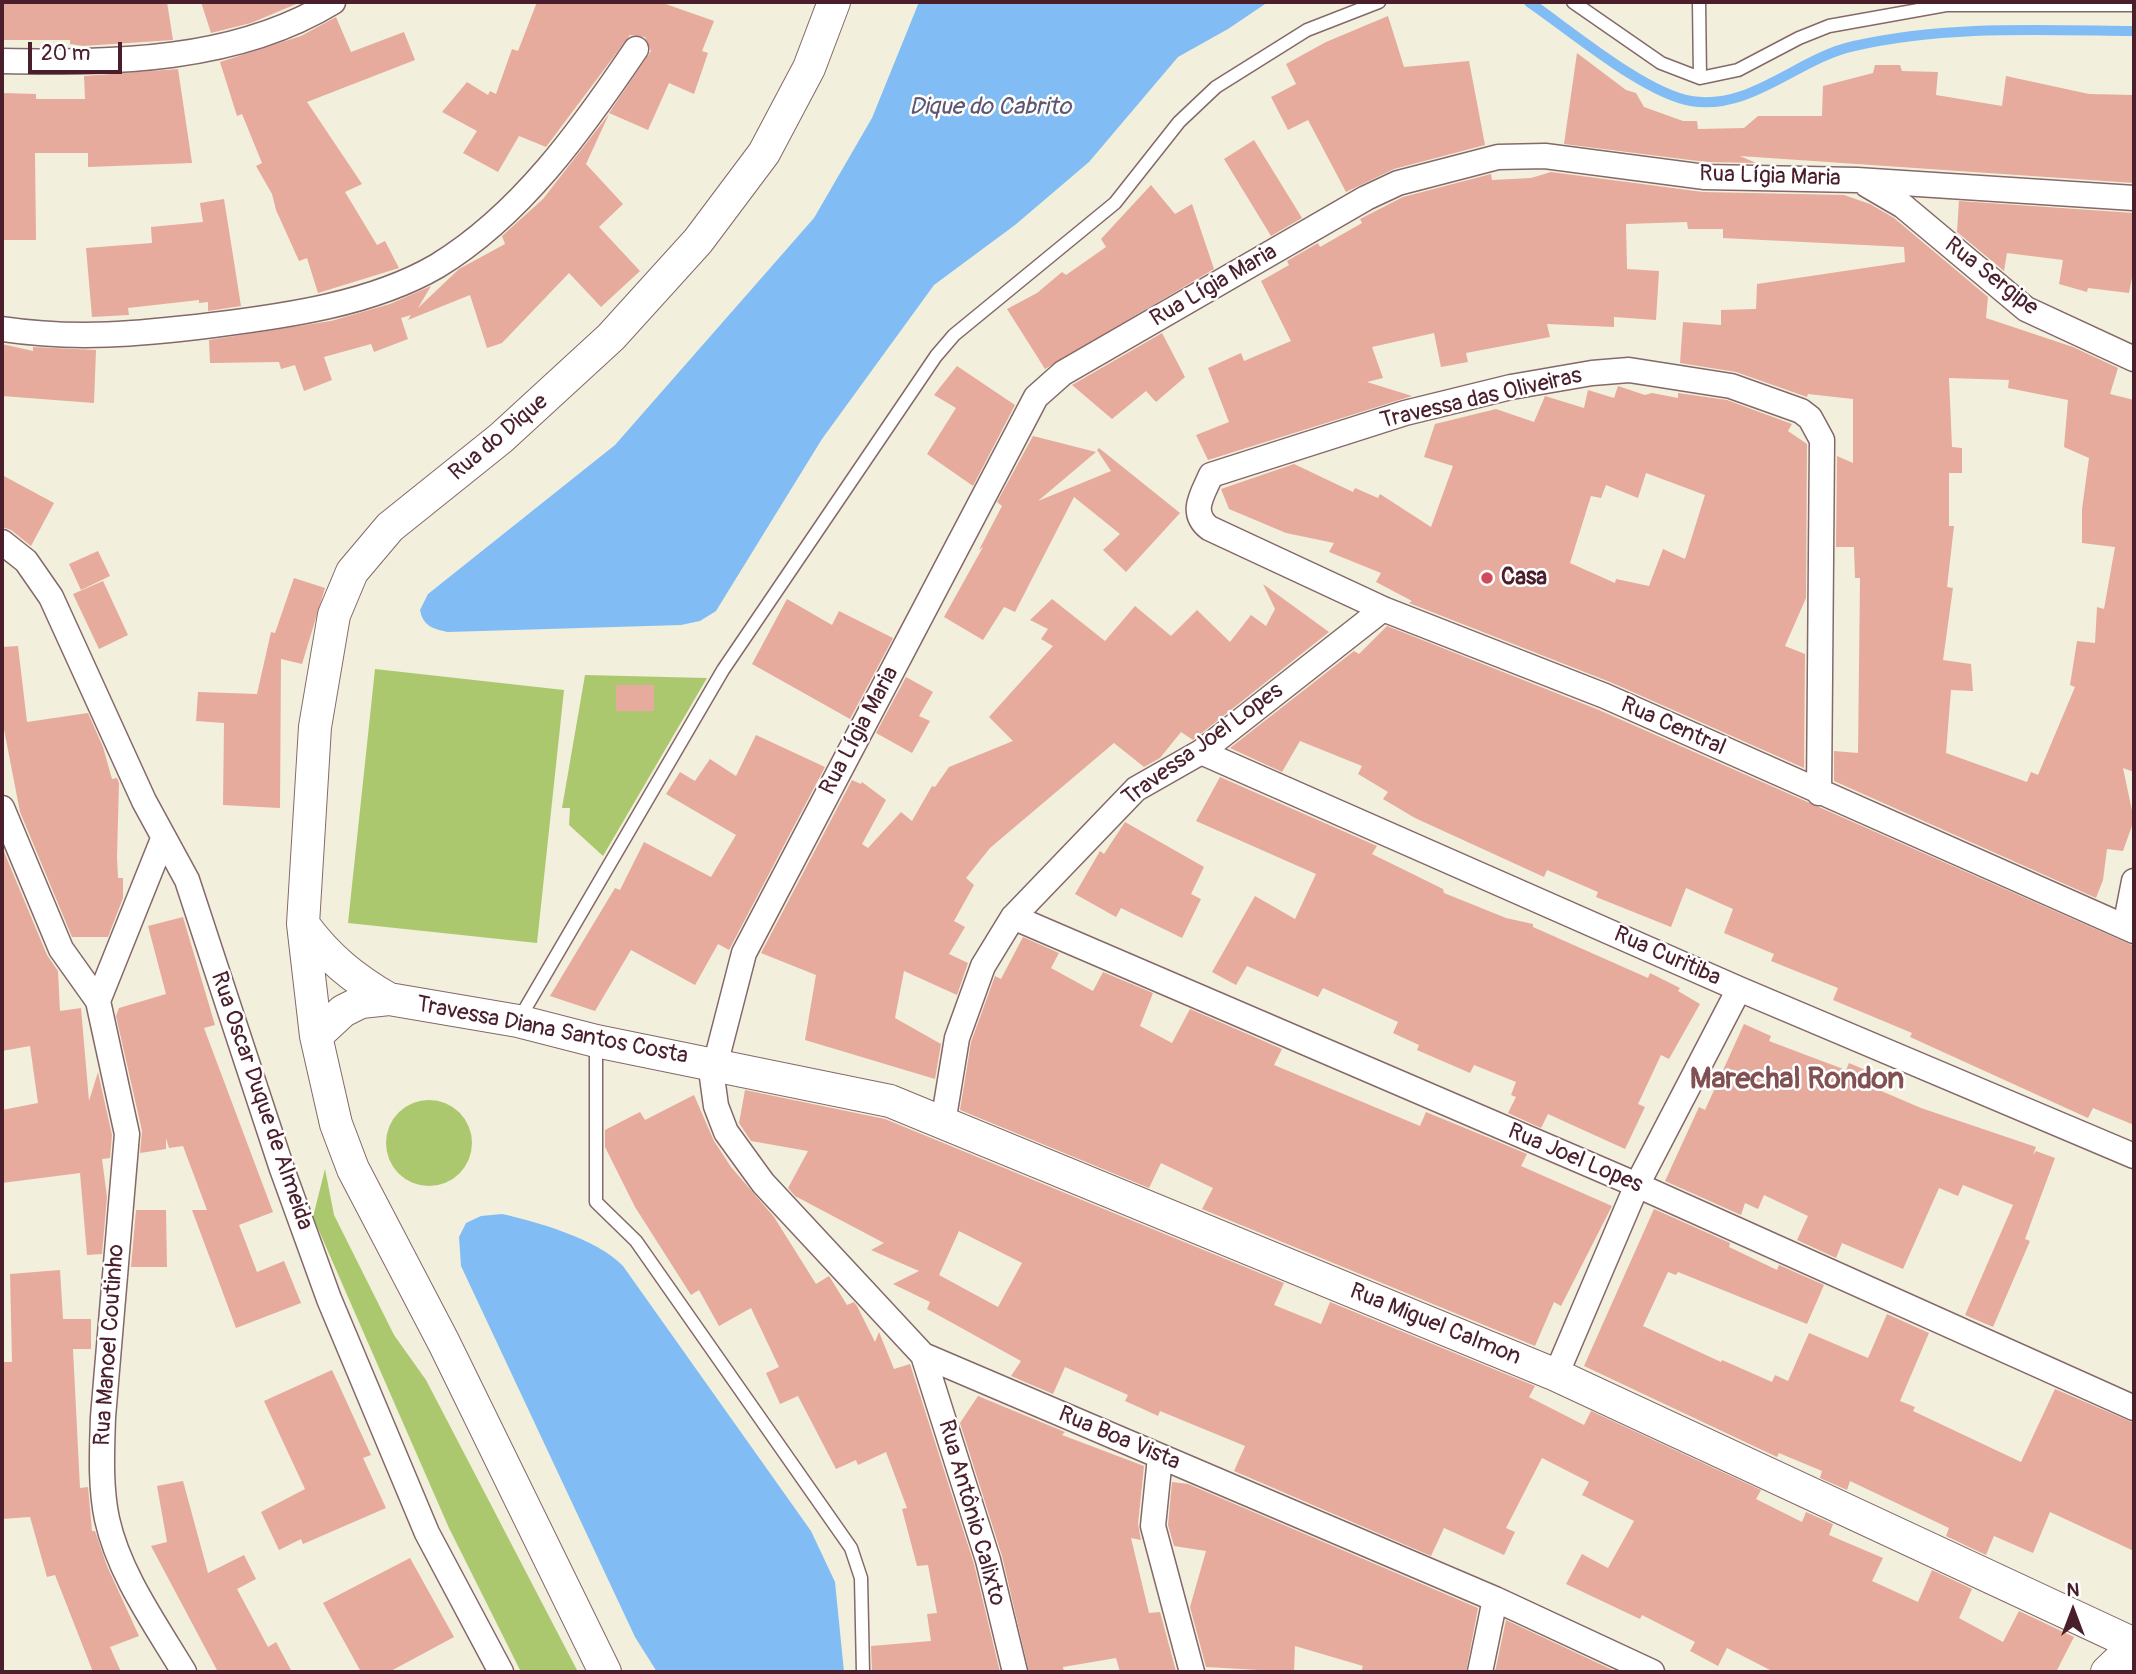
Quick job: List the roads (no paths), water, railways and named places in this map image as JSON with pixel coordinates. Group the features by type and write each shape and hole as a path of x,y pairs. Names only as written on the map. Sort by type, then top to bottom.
{"street":[{"path":"2,61 131,61 179,55 290,23 333,2"},
{"name":"Rua do Dique","path":"605,1672 444,1343 353,1169 323,1079 303,924 314,727 334,615 352,572 390,527 501,438 611,337 698,241 764,153 809,68 834,2"},
{"path":"2,329 107,337 288,316 379,290 436,266 503,214 532,184 564,149 636,49"},
{"name":"Rua Lígia Maria","path":"714,1063 744,953 1027,413 1046,384 1366,198 1398,183 1498,158 1545,156 1705,177 1857,180 2134,198"},
{"name":"Rua Sergipe","path":"1857,180 1903,206 2026,309 2134,359"},
{"name":"Travessa das Oliveiras","path":"1209,528 1201,522 1198,504 1211,475 1405,413 1511,387 1592,373 1629,370 1731,386 1801,411 1810,418 1822,440 1819,793"},
{"name":"Rua Central","path":"1209,528 1384,609 1605,696 2130,930"},
{"name":"Rua Oscar Duque de Almeida","path":"2,542 26,561 51,597 163,839 187,880 282,1169 329,1300 427,1533 502,1672"},
{"name":"Travessa Joel Lopes","path":"943,1123 957,1038 984,966 1013,916 1136,789 1201,752 1384,609"},
{"name":"Rua Curitiba","path":"1201,752 1739,989 2134,1156"},
{"path":"2,808 61,949 98,1001"},
{"path":"98,1001 163,839"},
{"path":"2130,930 2134,881"},
{"name":"Rua Joel Lopes","path":"1013,916 1637,1185 2134,1408"},
{"name":"Travessa Diana Santos Costa","path":"303,924 332,960 359,982 389,999"},
{"path":"1556,1375 1637,1185 1739,989"},
{"name":"Travessa Diana Santos Costa","path":"316,1036 343,1011 361,1002 389,999 518,1021 596,1041 714,1063"},
{"name":"Rua Manoel Coutinho","path":"98,1001 127,1134 103,1417 102,1458 107,1518 116,1549 130,1578 184,1672"},
{"name":"Rua Miguel Calmon","path":"714,1063 890,1101 1556,1375 2134,1645"},
{"name":"Rua Boa Vista","path":"714,1063 712,1077 720,1118 755,1173 923,1355 1495,1599 1652,1672"},
{"name":"Rua Antônio Calixto","path":"923,1355 988,1560 1015,1672"},
{"path":"1160,1457 1153,1526 1192,1672"},
{"path":"1480,1672 1495,1599"},
{"path":"2107,1672 2134,1645"}],"lane":[{"path":"518,1021 723,670 936,356 954,335 1115,203 1179,122 1216,87 1307,30 1379,2"},
{"path":"1573,2 1661,63 1700,78 1738,70 1799,38 1829,26 1946,5 2134,5"},
{"path":"1699,2 1700,78"},
{"path":"596,1041 596,1202 636,1241 851,1548 861,1578 863,1672"}],"water":[{"name":"Dique do Cabrito","path":"919,2 1268,2 1228,29 1178,57 1089,162 1015,225 934,285 822,439 716,611 700,621 681,625 448,632 430,626 420,610 428,594 615,445 814,218 872,118"},
{"path":"502,1214 583,1240 612,1256 623,1266 811,1531 835,1582 844,1672 657,1672 635,1637 461,1266 459,1237 466,1223 481,1216"}],"waterway":[{"path":"1529,2 1630,74 1672,96 1691,101 1713,102 1734,98 1774,82 1833,52 1888,39 1993,30 2134,31"}],"place":[{"name":"Casa","path":"1487,578"}],"district":[{"name":"Marechal Rondon","path":"1797,1080"}]}
